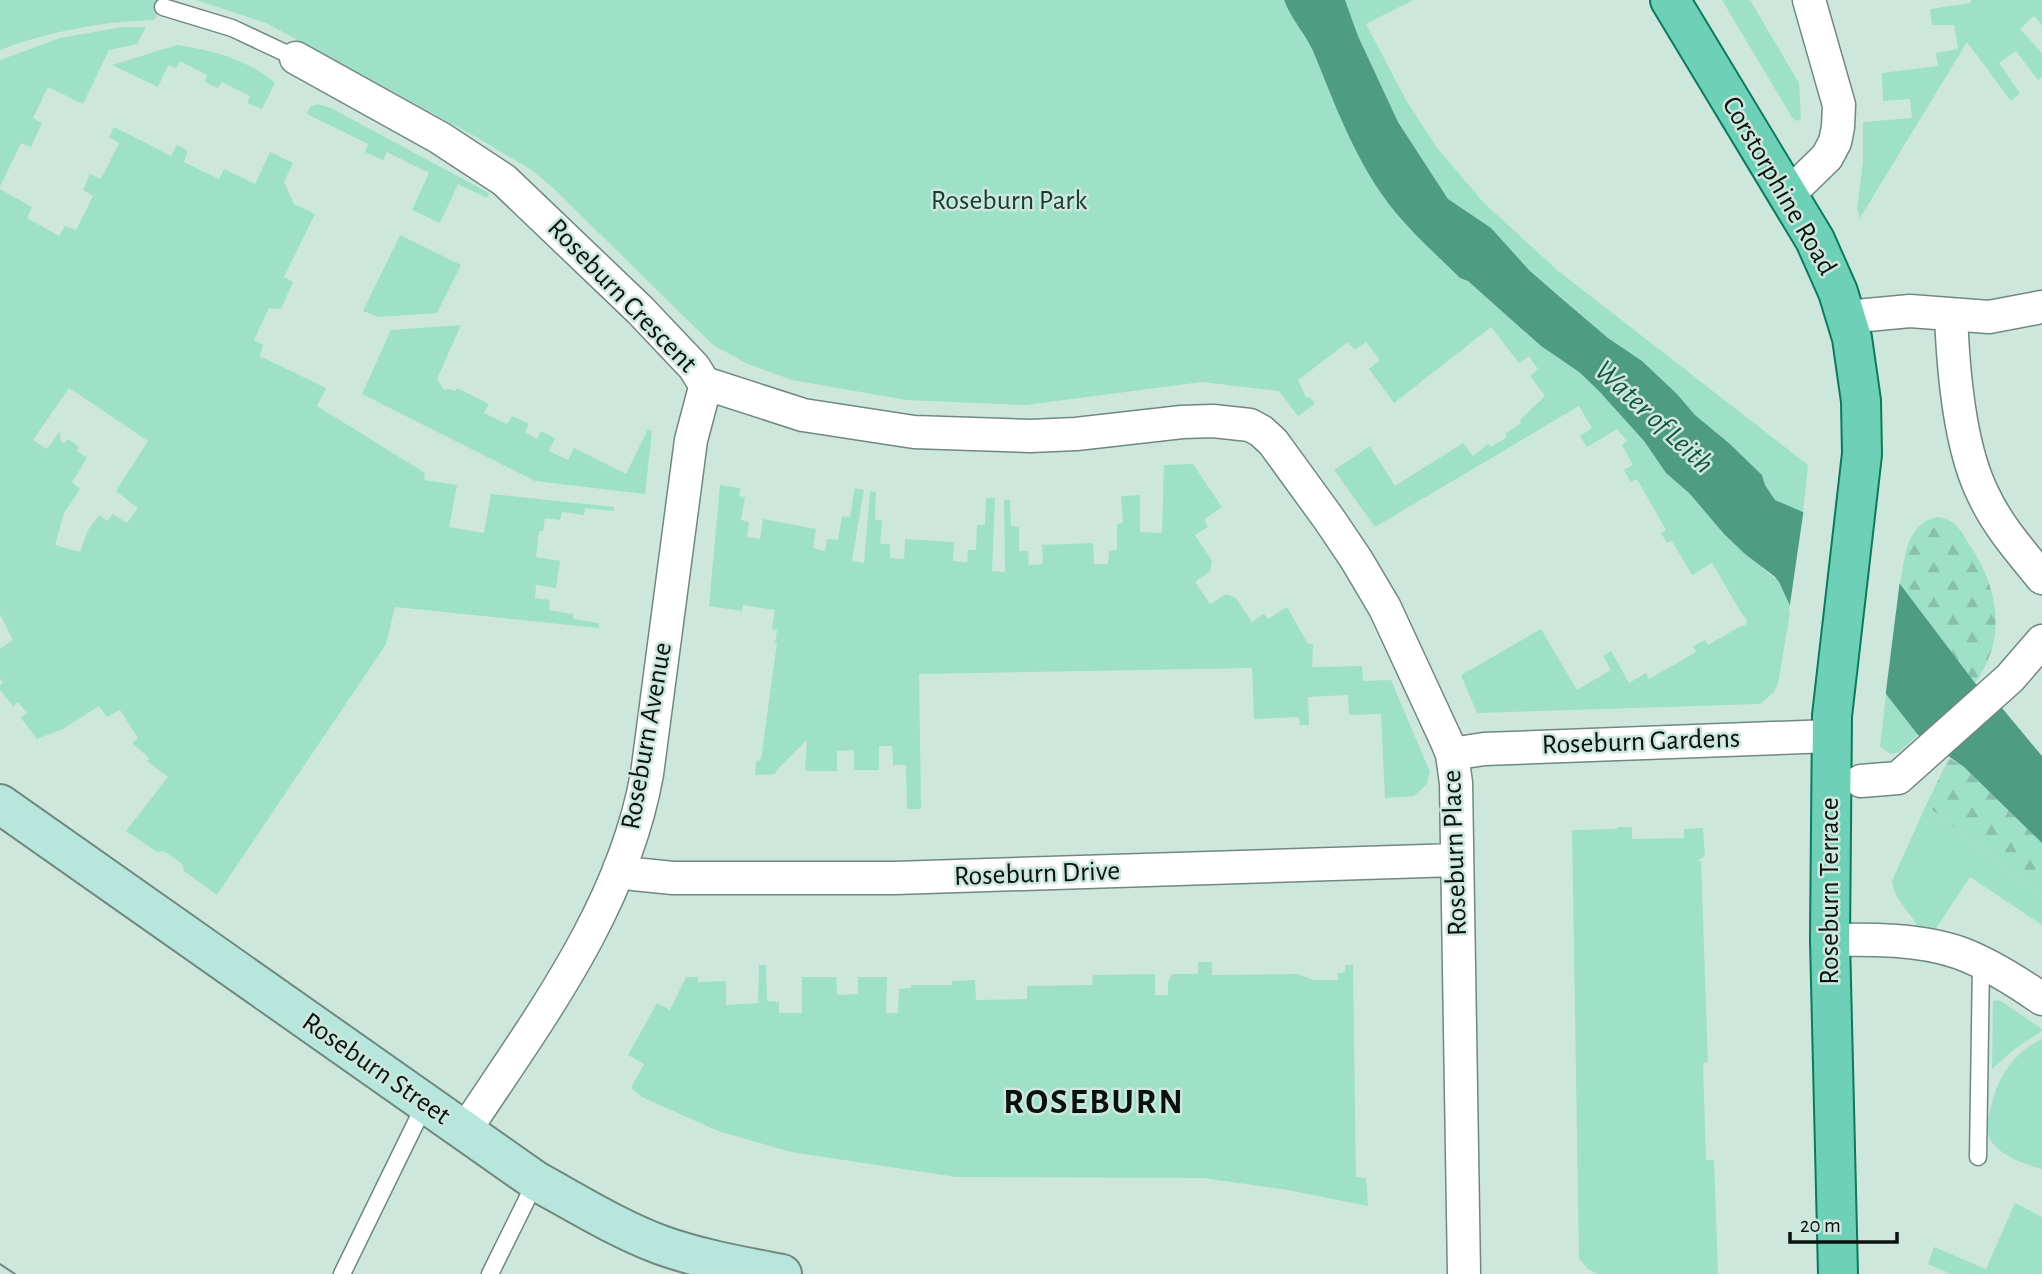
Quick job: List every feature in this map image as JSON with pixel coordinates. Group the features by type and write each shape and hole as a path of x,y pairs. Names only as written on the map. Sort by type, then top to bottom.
{"main road":[{"name":"Corstorphine Road","path":"1670,0 1828,266 1846,317 1859,375 1862,454 1857,509"},
{"name":"Roseburn Terrace","path":"1838,1274 1830,940 1831,726 1857,509"}],"street":[{"path":"1787,196 1827,157 1835,142 1838,127 1839,105 1810,0"},
{"name":"Roseburn Crescent","path":"296,58 440,138 504,180 640,310 694,368 704,383 803,415 914,432 967,436 1065,435 1182,422 1235,422"},
{"path":"1846,317 1910,311 1989,317 2042,307"},
{"path":"1951,314 1952,353 1973,470 1990,508 2042,578"},
{"name":"Roseburn Avenue","path":"464,1132 566,976 619,869 640,806 647,775 691,440 704,383"},
{"name":"Roseburn Place","path":"1235,422 1250,425 1273,442 1356,559 1397,630 1452,754 1456,783 1464,1274"},
{"path":"1861,781 1898,778 1919,762 2010,678 2042,641"},
{"name":"Roseburn Gardens","path":"1452,754 1484,749 1775,737 1831,726"},
{"name":"Roseburn Street","path":"0,804 536,1181 626,1230 659,1244 695,1256 782,1274"},
{"name":"Roseburn Drive","path":"619,869 633,874 673,878 895,878 1456,860"},
{"path":"1830,940 1871,939 1904,942 1957,952 2042,999"}],"lane":[{"path":"163,7 232,27 296,58"},
{"path":"1978,1157 1980,964"},
{"path":"342,1274 425,1104"},
{"path":"490,1274 536,1181"}],"green space":[{"path":"0,0 166,0 154,20 76,29 0,50"},
{"name":"Roseburn Park","path":"196,0 1284,0 1310,44 1359,156 1396,213 1460,278 1468,281 1541,346 1579,372 1598,390 1644,441 1666,473 1690,494 1724,534 1779,582 1791,608 1778,683 1774,692 1760,704 1477,713 1461,675 1541,629 1577,690 1611,670 1603,656 1611,651 1629,683 1646,673 1649,679 1696,652 1693,646 1705,640 1708,645 1746,625 1747,619 1712,563 1692,575 1672,541 1667,543 1661,533 1666,530 1637,479 1631,482 1624,470 1633,465 1622,445 1627,441 1617,429 1587,447 1580,436 1592,428 1579,406 1375,527 1334,470 1370,446 1395,486 1463,443 1473,456 1488,444 1491,447 1507,437 1505,434 1521,423 1520,420 1545,396 1530,376 1538,369 1529,356 1519,363 1491,327 1394,403 1369,369 1380,360 1366,342 1355,350 1348,342 1298,380 1306,397 1311,398 1315,404 1298,416 1279,391 1202,382 1026,405 906,400 792,380 748,364 713,345 533,171 478,138 266,23"},
{"path":"1345,0 1413,0 1366,24 1406,100 1438,149 1484,203 1557,270 1808,465 1803,512 1775,500 1762,475 1695,415 1642,361 1608,338 1448,199 1398,122 1358,36"},
{"path":"1722,0 1750,0 1799,83 1801,119 1793,119"},
{"path":"1971,0 2042,0 2042,25 2034,16 2020,29 2042,53 2042,77 2038,80 2016,51 1999,63 2020,93 2011,101 1967,42 1860,218 1857,209 1863,161 1863,122 1912,118 1910,99 1883,101 1882,73 1938,66 1936,53 1958,49 1954,25 1932,25 1930,9 1971,3"},
{"path":"122,27 146,27 137,44 109,50 83,104 48,87 33,118 42,123 31,147 21,143 0,187 0,60 60,38"},
{"path":"177,45 229,57 253,68 275,83 262,109 247,103 250,96 222,82 218,88 205,82 207,75 180,61 176,68 168,65 158,87 112,65"},
{"path":"317,104 331,108 489,193 487,198 458,184 440,223 412,210 429,173 387,152 383,160 365,152 368,144 307,114 310,107"},
{"path":"114,127 171,156 177,145 188,151 184,162 219,179 224,169 255,184 270,152 293,163 284,182 294,204 315,214 284,277 293,282 281,309 269,308 254,340 263,345 260,356 326,388 317,406 425,473 424,480 457,485 449,527 484,533 491,494 614,507 614,511 585,508 584,515 562,512 560,520 545,518 543,531 539,531 536,557 560,561 556,588 536,585 535,598 550,600 549,610 573,614 573,619 599,623 599,628 395,607 386,644 217,895 184,871 182,864 164,851 157,852 126,831 168,777 147,761 149,758 132,743 138,738 120,710 107,717 99,706 63,729 37,739 21,718 27,713 18,702 13,706 0,690 3,683 0,678 0,649 13,640 0,614 0,189 32,207 27,218 59,236 65,226 76,230 93,196 83,190 90,174 101,179 119,143 109,137","holes":["69,388 148,441 116,491 138,508 127,523 113,514 107,521 99,515 88,530 80,552 55,545 64,513 80,489 72,482 87,458 77,451 79,447 68,439 64,444 60,440 60,431 47,449 33,440"]},
{"path":"400,235 461,265 437,313 379,317 363,311"},
{"path":"461,325 437,379 444,390 455,391 457,388 489,404 484,413 507,424 512,416 529,424 525,432 537,439 541,431 555,438 549,451 568,460 574,448 626,474 648,429 652,431 645,494 535,481 362,394 391,330"},
{"path":"1193,464 1222,507 1204,519 1208,527 1195,535 1212,561 1210,571 1195,582 1210,604 1226,594 1236,598 1252,622 1264,614 1268,619 1287,607 1308,644 1313,644 1312,667 1362,666 1363,681 1391,680 1430,772 1426,785 1414,796 1385,798 1381,714 1349,715 1348,695 1308,697 1309,725 1300,725 1299,717 1254,719 1252,668 919,674 921,809 907,809 906,765 893,765 892,746 879,746 879,770 854,770 854,750 837,751 837,771 805,771 807,740 775,774 755,775 756,762 761,759 777,643 777,630 772,629 775,610 743,605 742,611 709,606 720,485 740,488 739,496 745,497 741,520 749,522 747,537 760,539 763,519 816,529 813,548 825,551 827,539 838,540 842,516 850,517 855,488 864,490 852,561 864,563 870,491 876,492 875,520 882,520 880,544 890,544 890,558 904,559 905,539 954,542 953,561 967,562 968,550 976,550 977,525 985,525 986,498 995,498 992,571 1005,572 1004,500 1010,500 1011,526 1019,527 1019,551 1028,551 1029,565 1043,564 1042,545 1093,543 1094,564 1108,564 1109,551 1117,550 1117,524 1123,523 1121,496 1140,495 1140,532 1162,533 1164,465"},
{"path":"1937,517 1949,520 1961,531 1981,563 1993,597 1996,615 1992,649 1975,683 1900,584 1913,534 1919,526"},
{"path":"1886,694 1918,735 1899,752 1891,754 1880,747"},
{"path":"1949,758 1964,767 2042,843 2042,897 1926,805"},
{"path":"1926,805 2042,897 2042,925 1970,877 1933,933 1920,931 1900,901 1892,881"},
{"path":"1632,827 1632,839 1684,838 1684,829 1703,828 1705,856 1697,861 1701,861 1708,1062 1703,1063 1706,1160 1714,1160 1718,1274 1598,1274 1588,1269 1579,1259 1572,830"},
{"path":"1198,962 1212,962 1212,975 1297,974 1314,980 1338,980 1338,973 1345,972 1345,965 1353,965 1356,1177 1366,1178 1368,1206 1288,1190 1203,1178 956,1177 791,1152 718,1131 642,1097 631,1088 644,1064 628,1055 657,1003 670,1010 686,977 698,977 698,982 726,981 726,1005 758,1003 759,965 766,965 767,1001 779,1002 779,1013 802,1013 802,977 836,977 837,995 858,994 858,977 887,977 886,1013 898,1013 899,989 911,988 911,985 952,985 952,981 975,980 976,1000 1027,999 1027,986 1092,985 1093,975 1155,974 1155,995 1168,995 1168,983 1172,974 1198,974"},
{"path":"1999,1000 2042,1031 2012,1051 1992,1069 1993,1001"},
{"path":"2042,1039 2042,1169 1999,1150 1990,1139 1987,1127 1994,1096 2008,1067 2023,1051"},
{"path":"2015,1203 2042,1217 2042,1274 1951,1274 1928,1264 1934,1247 1986,1269"}],"water":[{"name":"Water of Leith","path":"1284,0 1345,0 1358,36 1398,122 1448,199 1491,228 1529,270 1608,338 1642,361 1695,415 1762,475 1775,500 1803,512 1900,584 1975,683 2002,708 2042,756 2042,843 1964,767 1918,735 1886,694 1791,608 1774,576 1724,534 1690,494 1666,473 1644,441 1598,390 1579,372 1541,346 1468,281 1460,278 1403,222 1382,195 1359,156 1313,51"}],"pier":[{"path":"1804,508 1900,580 1885,699 1789,611"}],"tram line":[{"path":"0,1264 15,1274"}],"district":[{"name":"ROSEBURN","path":"1094,1102"}]}
